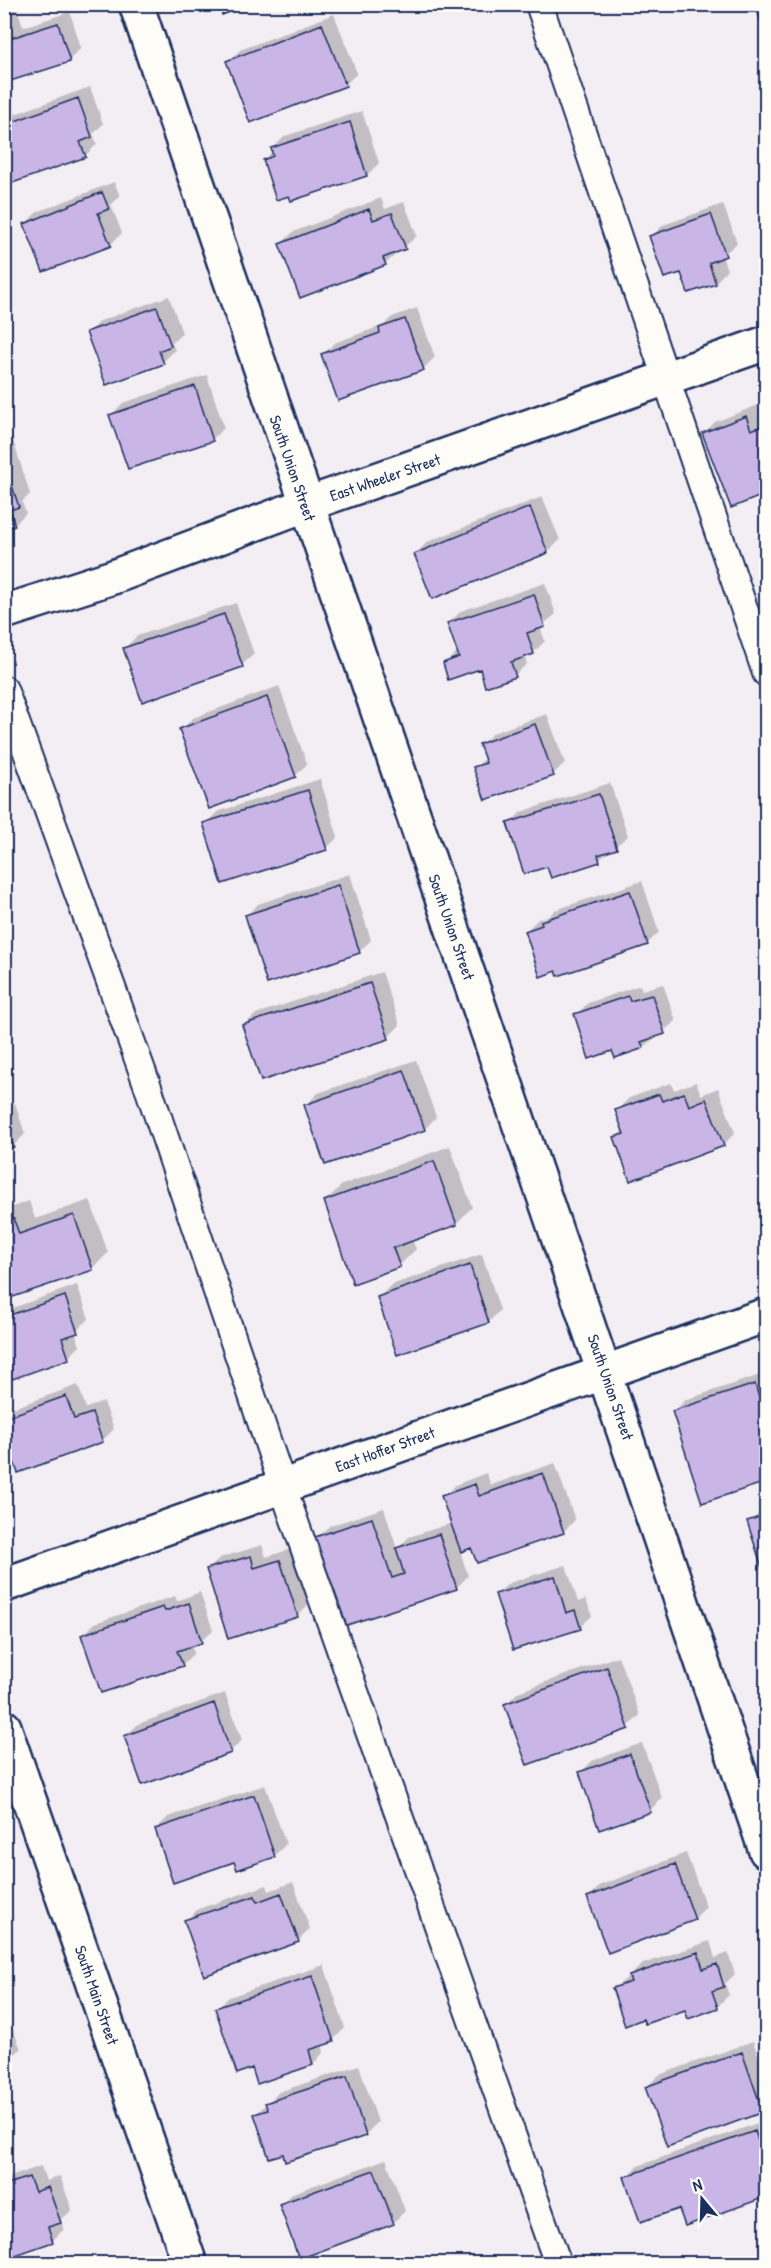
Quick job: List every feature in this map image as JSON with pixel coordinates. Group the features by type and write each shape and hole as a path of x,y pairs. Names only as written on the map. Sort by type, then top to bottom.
{"street":[{"name":"South Union Street","path":"136,4 305,505 606,1371 766,1851"},
{"name":"East Wheeler Street","path":"4,612 113,577 305,505 766,343"},
{"name":"East Hoffer Street","path":"4,1585 766,1316"},
{"name":"South Main Street","path":"4,1728 190,2264"}],"lane":[{"path":"539,4 766,673"},
{"path":"4,689 148,1087 283,1486 558,2264"}],"building":[{"path":"219,4 251,4 222,15"},
{"path":"755,4 766,4 766,36"},
{"path":"4,18 11,38 58,23 70,62 4,83"},
{"path":"322,24 346,86 250,123 226,61"},
{"path":"78,98 92,137 80,142 86,157 4,186 4,125"},
{"path":"350,122 367,176 291,201 289,196 276,200 263,160 273,156 271,148"},
{"path":"102,192 109,209 98,213 111,246 43,272 24,224"},
{"path":"369,209 373,220 392,213 406,249 383,258 386,265 300,298 279,244"},
{"path":"711,214 726,256 709,263 716,284 688,293 681,273 664,278 649,236"},
{"path":"157,307 171,346 159,351 164,364 106,385 86,332"},
{"path":"405,319 424,370 338,401 321,354 380,333 379,328"},
{"path":"195,386 213,441 128,469 109,415"},
{"path":"746,416 751,430 762,426 766,438 766,494 731,508 702,433"},
{"path":"4,461 19,507 10,510 15,526 4,529"},
{"path":"530,507 548,553 432,599 414,554"},
{"path":"534,594 545,627 527,633 534,654 511,662 516,677 485,687 480,669 448,680 443,663 459,657 447,623"},
{"path":"224,614 243,667 142,702 123,648"},
{"path":"267,697 296,777 209,809 179,729"},
{"path":"535,724 554,776 485,800 473,767 486,763 479,744"},
{"path":"308,790 327,850 222,884 203,823"},
{"path":"599,794 617,849 598,855 600,862 551,878 547,867 524,874 507,823"},
{"path":"338,885 360,953 267,984 245,915"},
{"path":"630,891 648,945 558,976 556,971 540,977 525,931 542,925 541,921"},
{"path":"370,983 389,1039 261,1081 242,1025"},
{"path":"652,995 665,1034 641,1042 644,1048 615,1058 612,1051 589,1059 574,1014 628,996 630,1001"},
{"path":"404,1070 425,1130 325,1165 304,1105"},
{"path":"684,1093 689,1106 706,1099 724,1146 630,1181 614,1137 624,1134 615,1110 659,1094 662,1101"},
{"path":"4,1119 14,1147 4,1150"},
{"path":"434,1161 457,1225 393,1248 400,1267 353,1284 324,1201"},
{"path":"74,1215 93,1270 4,1300 4,1220 13,1217 19,1234"},
{"path":"470,1265 489,1323 397,1355 377,1297"},
{"path":"65,1296 78,1333 62,1338 69,1359 4,1382 4,1317"},
{"path":"755,1384 766,1421 766,1482 702,1503 672,1411"},
{"path":"66,1396 74,1419 92,1413 103,1442 18,1473 4,1435 4,1418"},
{"path":"543,1473 564,1533 477,1563 471,1548 461,1552 441,1496 475,1484 479,1496"},
{"path":"766,1515 766,1580 747,1521"},
{"path":"372,1518 392,1578 404,1574 396,1548 439,1534 457,1589 344,1626 315,1537"},
{"path":"251,1556 254,1568 280,1560 298,1617 228,1639 206,1569"},
{"path":"555,1576 566,1613 575,1610 581,1629 513,1650 495,1594"},
{"path":"189,1603 202,1643 177,1651 183,1666 101,1693 81,1635 163,1607 165,1611"},
{"path":"607,1667 629,1729 527,1765 504,1704"},
{"path":"214,1703 231,1753 142,1785 124,1736"},
{"path":"630,1754 651,1812 599,1830 579,1772"},
{"path":"254,1795 275,1857 237,1870 234,1862 173,1883 155,1829"},
{"path":"675,1864 695,1920 608,1953 587,1897"},
{"path":"281,1893 299,1942 204,1976 184,1920 255,1896 257,1902"},
{"path":"698,1952 703,1969 717,1964 724,1987 712,1991 718,2008 688,2019 685,2010 645,2024 643,2019 625,2026 612,1988 631,1982 629,1976"},
{"path":"312,1976 334,2042 309,2050 313,2065 257,2084 252,2068 237,2074 215,2008"},
{"path":"4,2048 10,2062 4,2064"},
{"path":"742,2052 763,2112 667,2147 645,2087"},
{"path":"347,2076 366,2136 285,2162 283,2154 269,2158 254,2114 268,2110 265,2103"},
{"path":"755,2131 766,2165 766,2197 685,2226 679,2209 640,2222 624,2177"},
{"path":"374,2170 394,2224 299,2259 279,2204"},
{"path":"29,2177 35,2192 48,2187 61,2223 48,2227 53,2242 4,2259 4,2185"}]}
